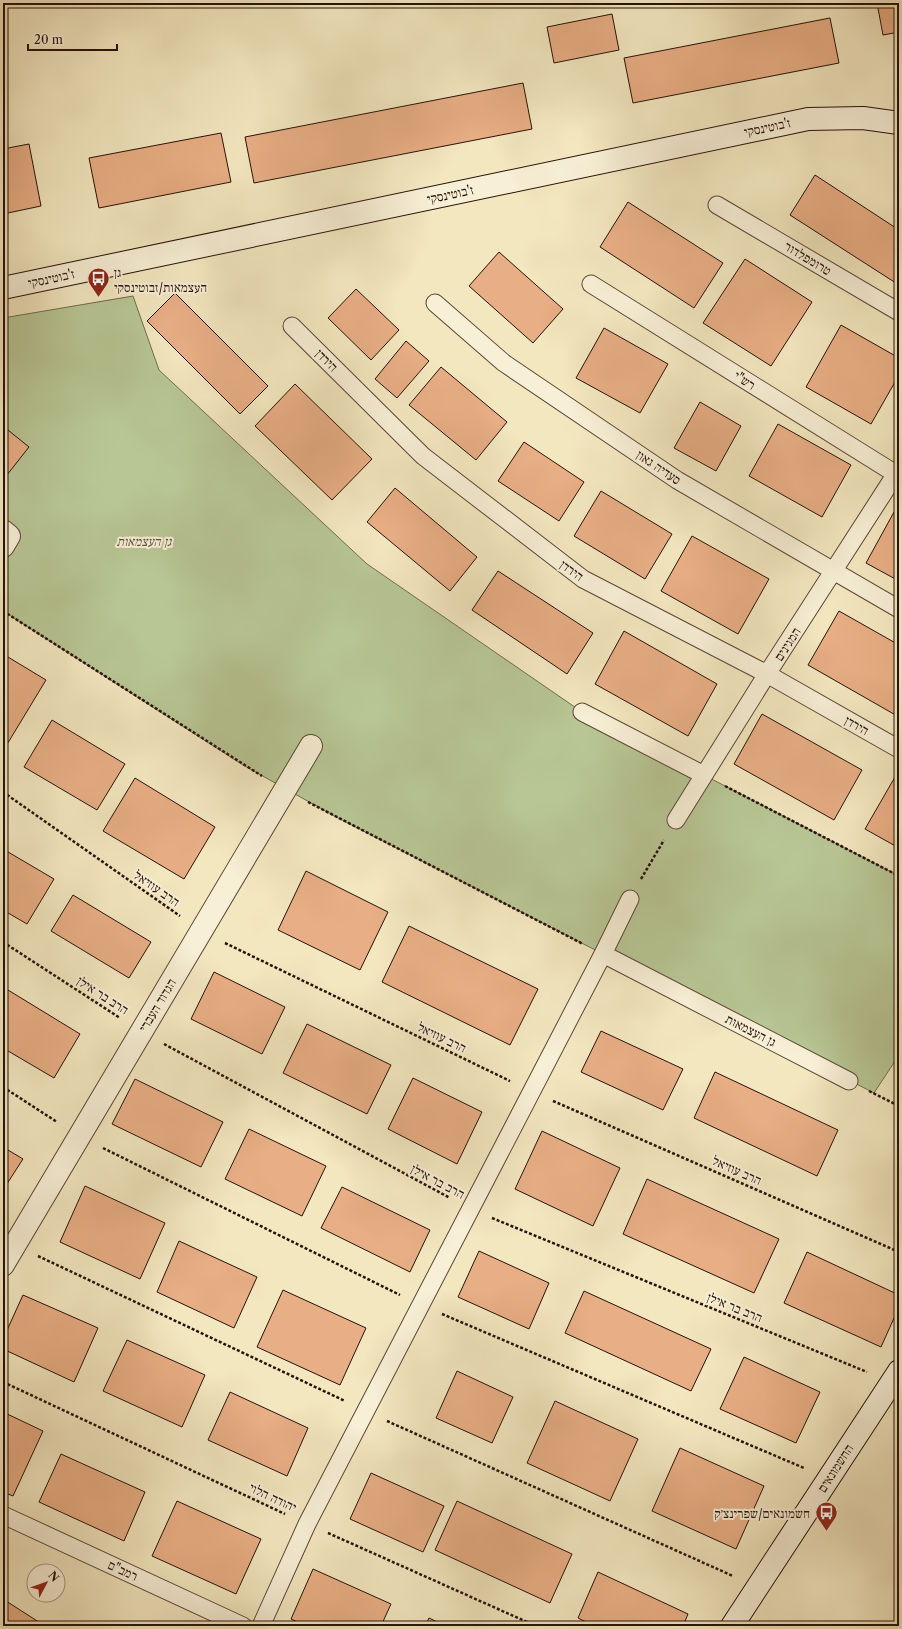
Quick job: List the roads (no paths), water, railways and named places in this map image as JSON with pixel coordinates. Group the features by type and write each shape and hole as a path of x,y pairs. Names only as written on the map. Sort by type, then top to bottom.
{"street":[{"name":"ז'בוטינסקי","path":"3,288 808,119 863,118 899,123"},
{"path":"3,531 10,536 3,546"},
{"name":"הגדוד העברי","path":"3,1265 310,746"},
{"name":"החשמונאים","path":"732,1626 895,1377"}],"lane":[{"name":"טרומפלדור","path":"717,204 899,312"},
{"name":"רש\"י","path":"591,284 898,473"},
{"name":"סעדיה גאון","path":"435,302 504,363 671,476 899,609"},
{"name":"הירדן","path":"292,326 423,456 583,579 767,674 899,749"},
{"name":"המגינים","path":"676,820 767,674 898,473"},
{"path":"582,712 704,775"},
{"path":"261,1626 307,1524 630,899"},
{"name":"גן העצמאות","path":"602,954 849,1081"},
{"name":"רמב\"ם","path":"3,1515 243,1626"}],"place":[{"name":"גן העצמאות/זבוטינסקי","path":"99,298"},
{"name":"חשמונאים/שפרינצ׳ק","path":"826,1532"}]}
